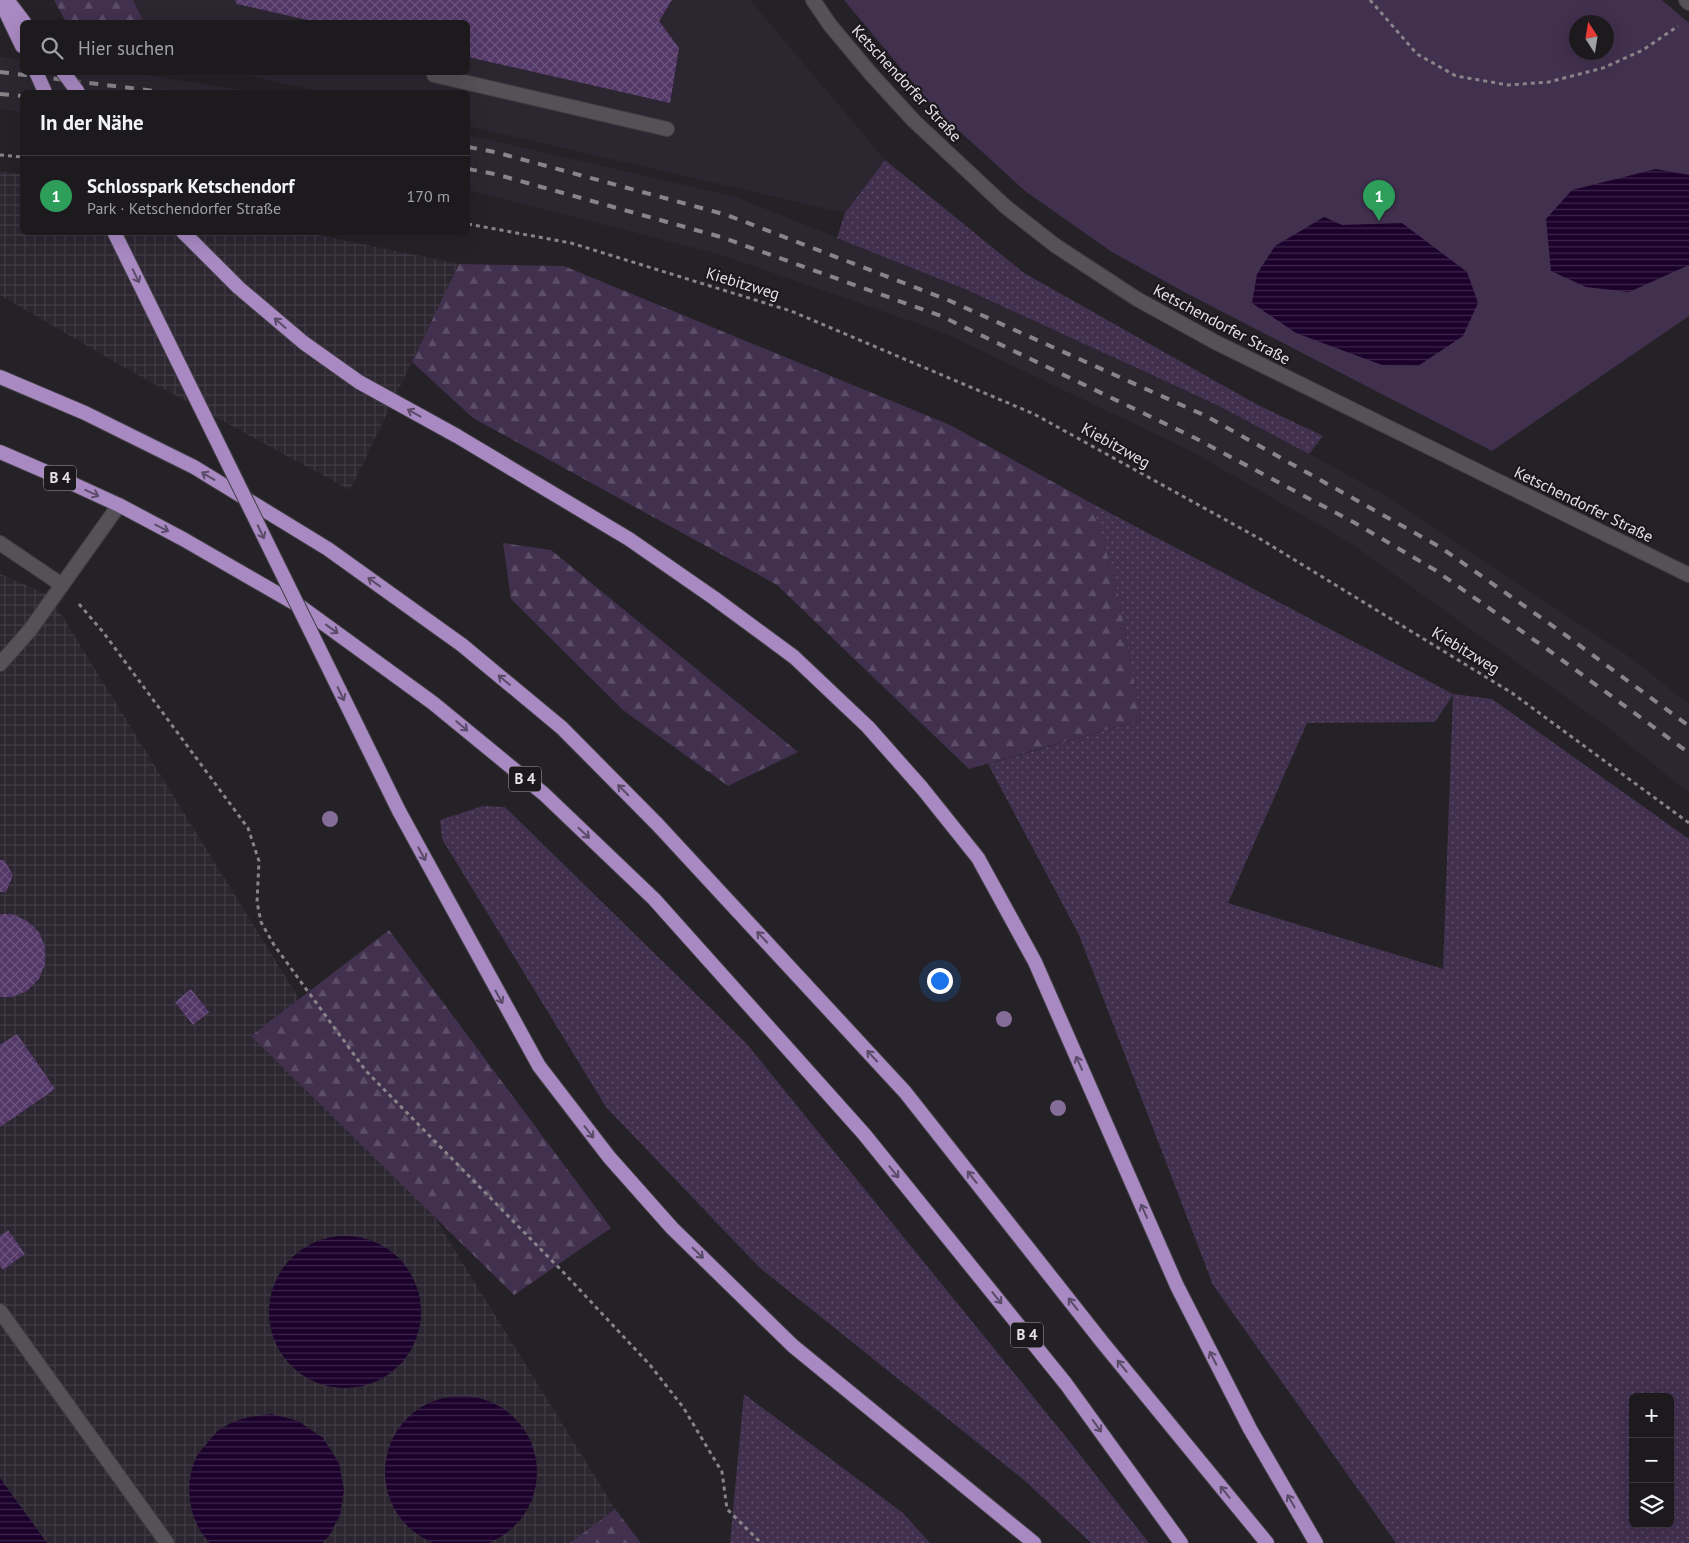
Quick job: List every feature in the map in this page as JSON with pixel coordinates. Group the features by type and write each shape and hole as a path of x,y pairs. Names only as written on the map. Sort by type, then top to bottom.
{"highway":[{"path":"0,0 20,42"},
{"path":"6,0 22,20"},
{"path":"38,75 45,90"},
{"path":"65,75 76,90"},
{"path":"115,235 399,811 539,1066 609,1157 672,1228 793,1346 1034,1543"},
{"path":"186,235 239,288 304,343 359,382 457,436 629,539 794,657 868,727 922,788 978,858 1035,962 1177,1286 1250,1429 1316,1543"},
{"path":"0,377 85,412 194,467 328,549 462,645 562,728 658,825 905,1092 1103,1343 1267,1543"},
{"name":"B 4","path":"0,452 58,476 183,538 301,607 433,702 544,794 654,899 864,1134 1066,1384 1181,1543"}],"street":[{"name":"Ketschendorfer Straße","path":"812,0 830,25 871,74 914,120 1006,207 1064,251 1137,299 1216,343 1689,575"},
{"path":"1686,0 1689,3"},
{"path":"434,75 667,129"},
{"path":"0,664 30,630 119,506"},
{"path":"0,543 62,585"},
{"path":"0,1311 167,1543"}],"path":[{"path":"1370,0 1417,54 1456,76 1508,85 1549,82 1603,68 1643,50 1681,24"},
{"path":"0,154 20,157"},
{"name":"Kiebitzweg","path":"470,224 571,243 791,311 1034,414 1262,540 1512,693 1689,823"},
{"path":"62,585 103,632 248,828 259,861 257,902 261,922 274,945 366,1071 565,1274 650,1365 683,1407 722,1472 727,1509 762,1543"}],"shaded area":[{"path":"133,0 750,0 885,160 845,213 470,126 470,90 314,90 245,75 470,75 470,20 143,20"},
{"path":"0,57 20,60 20,75 147,75 243,90 20,90 20,112 0,109"},
{"path":"470,135 736,197 967,290 1217,405 1309,454 1384,495 1628,656 1689,704 1689,793 1605,725 1349,542 1189,450 942,332 719,254 470,191"},
{"path":"1656,169 1689,175 1689,265 1629,292 1586,287 1551,271 1546,219 1572,190"},
{"path":"0,171 20,174 20,235 318,235 459,264 350,490 127,369 0,295"},
{"path":"1324,217 1342,225 1402,223 1467,272 1478,303 1463,336 1418,366 1382,365 1296,333 1252,303 1257,274 1275,246"},
{"path":"0,574 49,595 615,1509 570,1543 0,1543"},
{"path":"345,1236 360,1237 374,1241 387,1248 399,1258 409,1270 416,1283 420,1297 420,1327 416,1341 409,1354 399,1366 387,1376 374,1383 360,1387 345,1388 330,1387 316,1383 303,1376 291,1366 281,1354 274,1341 270,1327 269,1312 270,1297 274,1283 281,1270 291,1258 303,1248 316,1241 330,1237"},
{"path":"461,1396 476,1398 490,1402 503,1409 515,1418 524,1430 531,1443 537,1472 535,1487 531,1501 524,1514 515,1526 503,1535 483,1544 439,1544 419,1535 407,1526 398,1514 391,1501 387,1487 385,1472 387,1457 391,1443 398,1430 407,1418 419,1409 432,1402 446,1398"},
{"path":"272,1414 298,1421 323,1438 339,1463 344,1490 340,1515 329,1536 322,1543 210,1543 197,1524 190,1501 190,1476 198,1454 217,1432 231,1423 237,1420"},
{"path":"0,1478 47,1543 0,1543"}],"green space":[{"path":"54,0 133,0 143,20 65,20"},
{"path":"844,0 1662,0 1689,23 1689,316 1492,451 1186,293 1112,252 1025,191 934,108"},
{"path":"885,160 1024,273 1256,404 1323,436 1309,454 1217,405 967,290 837,238 845,213"},
{"path":"459,264 564,266 950,425 1091,503 1116,583 1141,720 969,769 777,585 473,418 412,362"},
{"path":"1091,503 1453,694 1492,699 1689,839 1689,1543 1396,1543 1213,1285 1079,935 988,764 1141,720 1116,584","holes":["1453,695 1443,969 1228,903 1307,723 1435,722"]},
{"path":"503,543 551,550 798,752 728,786 623,710 511,599"},
{"path":"483,806 505,807 746,1043 1070,1442 1149,1543 1091,1543 1024,1480 760,1268 606,1107 442,839 440,820"},
{"path":"389,930 611,1228 514,1295 251,1036"},
{"path":"744,1394 903,1513 930,1543 730,1543"},
{"path":"615,1509 641,1543 570,1543"}],"building":[{"path":"235,0 672,0 659,21 679,48 670,103 470,57 470,20 307,20 237,4"},
{"path":"0,860 4,860 13,875 6,892 0,892"},
{"path":"0,914 12,914 27,921 39,932 45,947 45,964 39,979 27,991 12,997 0,997"},
{"path":"191,989 209,1012 193,1025 175,1002"},
{"path":"17,1034 55,1089 0,1127 0,1045"},
{"path":"8,1230 25,1254 3,1270 0,1266 0,1236"}],"railway":[{"path":"0,72 20,74"},
{"path":"24,75 147,90"},
{"path":"0,94 20,96"},
{"path":"470,147 495,152 727,215 948,300 1206,416 1440,547 1560,631 1689,726"},
{"path":"470,169 495,174 721,237 941,316 1195,438 1355,523 1435,570 1689,753"}],"place":[{"name":"Schlosspark Ketschendorf","path":"1379,221"}]}
